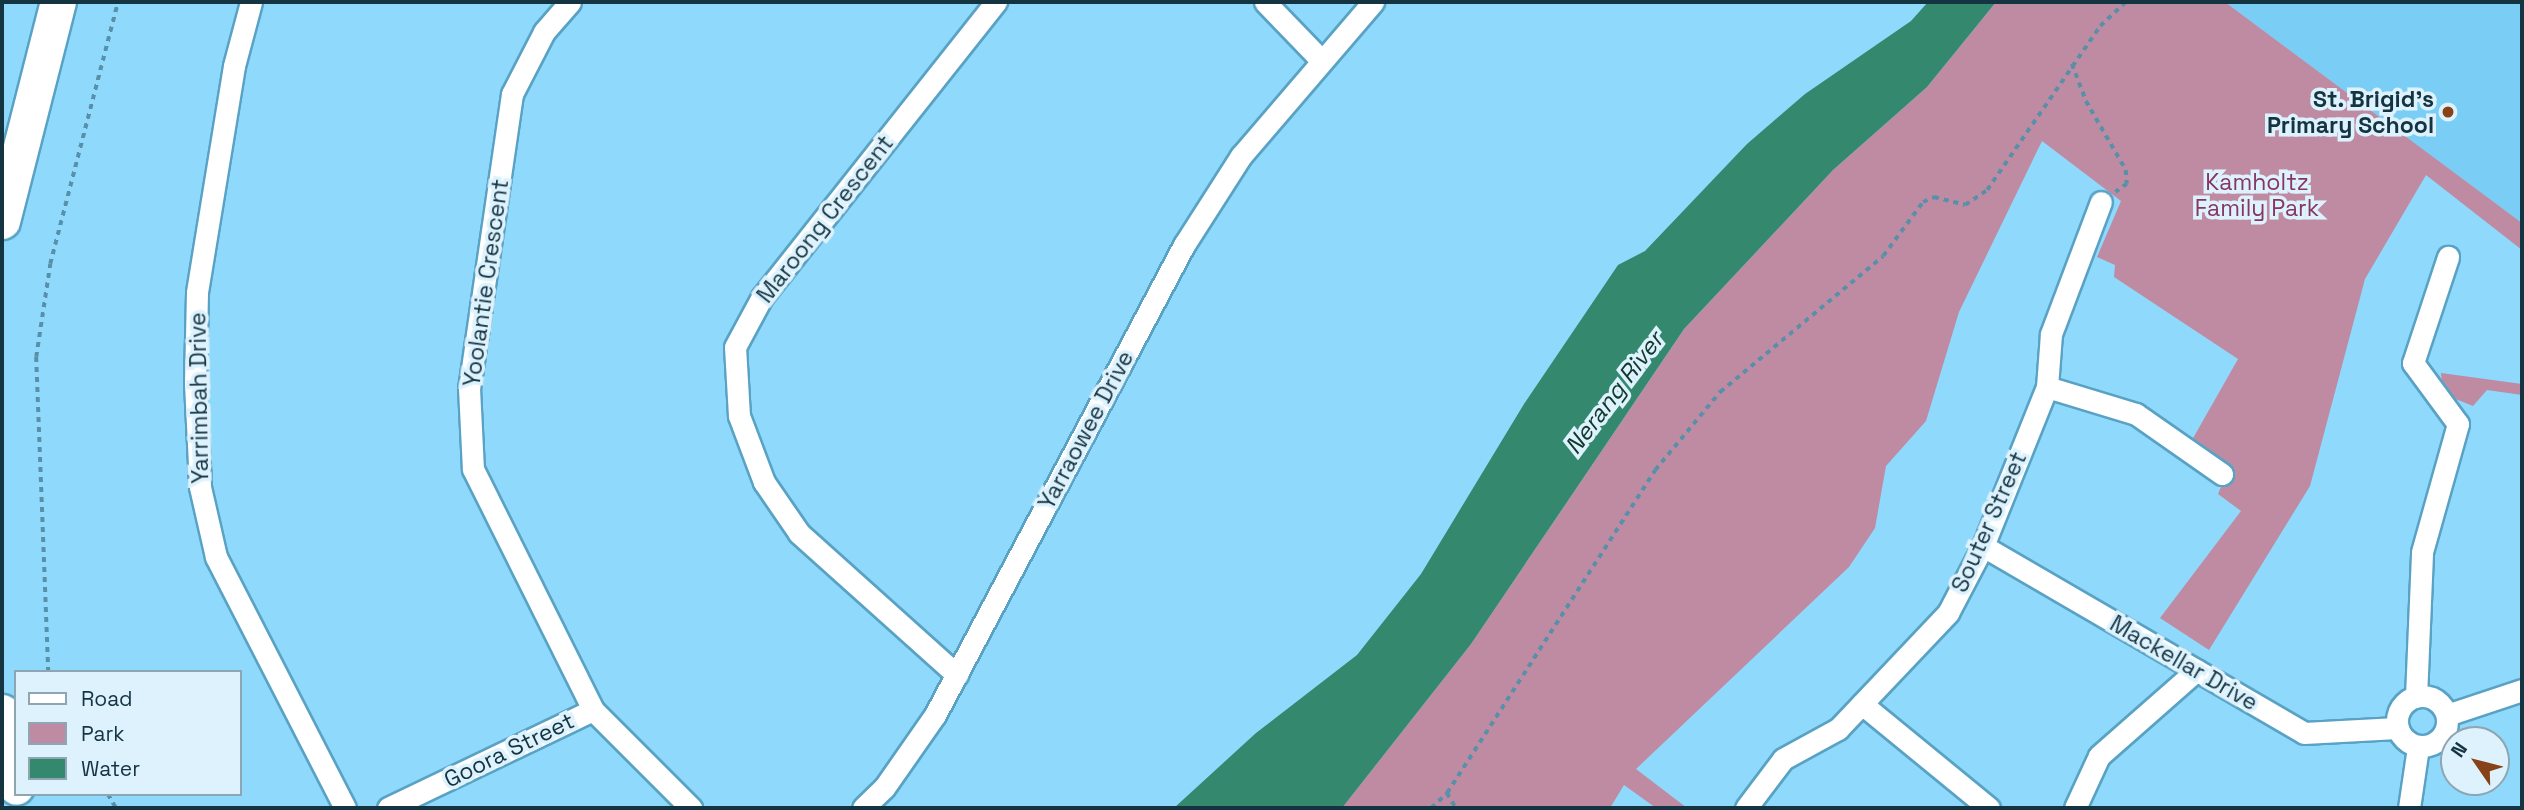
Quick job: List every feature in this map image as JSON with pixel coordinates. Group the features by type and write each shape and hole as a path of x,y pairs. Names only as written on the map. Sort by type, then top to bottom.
{"main road":[{"path":"2,221 58,2"},
{"path":"2,712 14,776"}],"street":[{"name":"Yarrimbah Drive","path":"251,2 234,66 198,293 195,383 200,487 216,557 345,808"},
{"name":"Yoolantie Crescent","path":"570,2 544,33 512,94 469,388 473,469 593,710 691,808"},
{"name":"Maroong Crescent","path":"957,675 799,533 764,482 739,416 735,347 762,297 996,2"},
{"path":"1265,2 1320,59"},
{"name":"Yarraowee Drive","path":"863,808 884,788 935,715 1184,245 1241,156 1320,59 1373,2"},
{"name":"Souter Street","path":"1746,808 1783,759 1838,729 1948,613 1983,546 2046,387 2051,334 2102,202"},
{"path":"2416,697 2422,552 2458,424 2413,363 2448,257"},
{"path":"2046,387 2136,414 2222,474"},
{"name":"Mackellar Drive","path":"1983,546 2304,733 2398,728"},
{"path":"2075,808 2099,756 2197,670"},
{"path":"2447,715 2522,690"},
{"path":"2418,747 2398,728 2401,709 2416,697 2433,698 2447,715"},
{"path":"1862,704 1989,808"},
{"name":"Goora Street","path":"388,808 593,710"},
{"path":"2418,747 2441,739 2447,715"},
{"path":"2409,808 2418,747"}],"path":[{"path":"48,670 36,357 50,264 118,2"},
{"path":"1431,808 1447,793 1656,470 1720,392 1883,256 1923,202 1934,197 1965,205 1987,190 2072,64 2086,52 2114,8 2126,2"},
{"path":"2072,64 2086,101 2126,170 2127,184 2102,202"},
{"path":"1447,793 1456,808"}],"shaded area":[{"name":"St. Brigid's Primary School","path":"2225,2 2522,2 2522,223"}],"green space":[{"name":"Kamholtz Family Park","path":"1996,2 2225,2 2522,223 2522,250 2426,175 2365,279 2310,486 2209,650 2160,618 2241,511 2218,494 2229,468 2192,440 2238,359 2114,277 2115,265 2097,257 2121,201 2042,141 1959,312 1926,421 1886,466 1875,528 1849,567 1636,769 1687,808 1656,808 1624,785 1610,808 1342,808 1471,644 1684,329 1833,170 1927,87"},
{"path":"2441,373 2522,384 2522,395 2487,390 2473,406 2443,394"}],"water":[{"name":"Nerang River","path":"1928,2 1996,2 1927,87 1833,170 1684,329 1471,644 1342,808 1174,808 1256,733 1357,655 1421,574 1524,404 1618,265 1645,251 1747,144 1805,94 1911,21"}],"place":[{"name":"St. Brigid's Primary School","path":"2448,112"}]}
